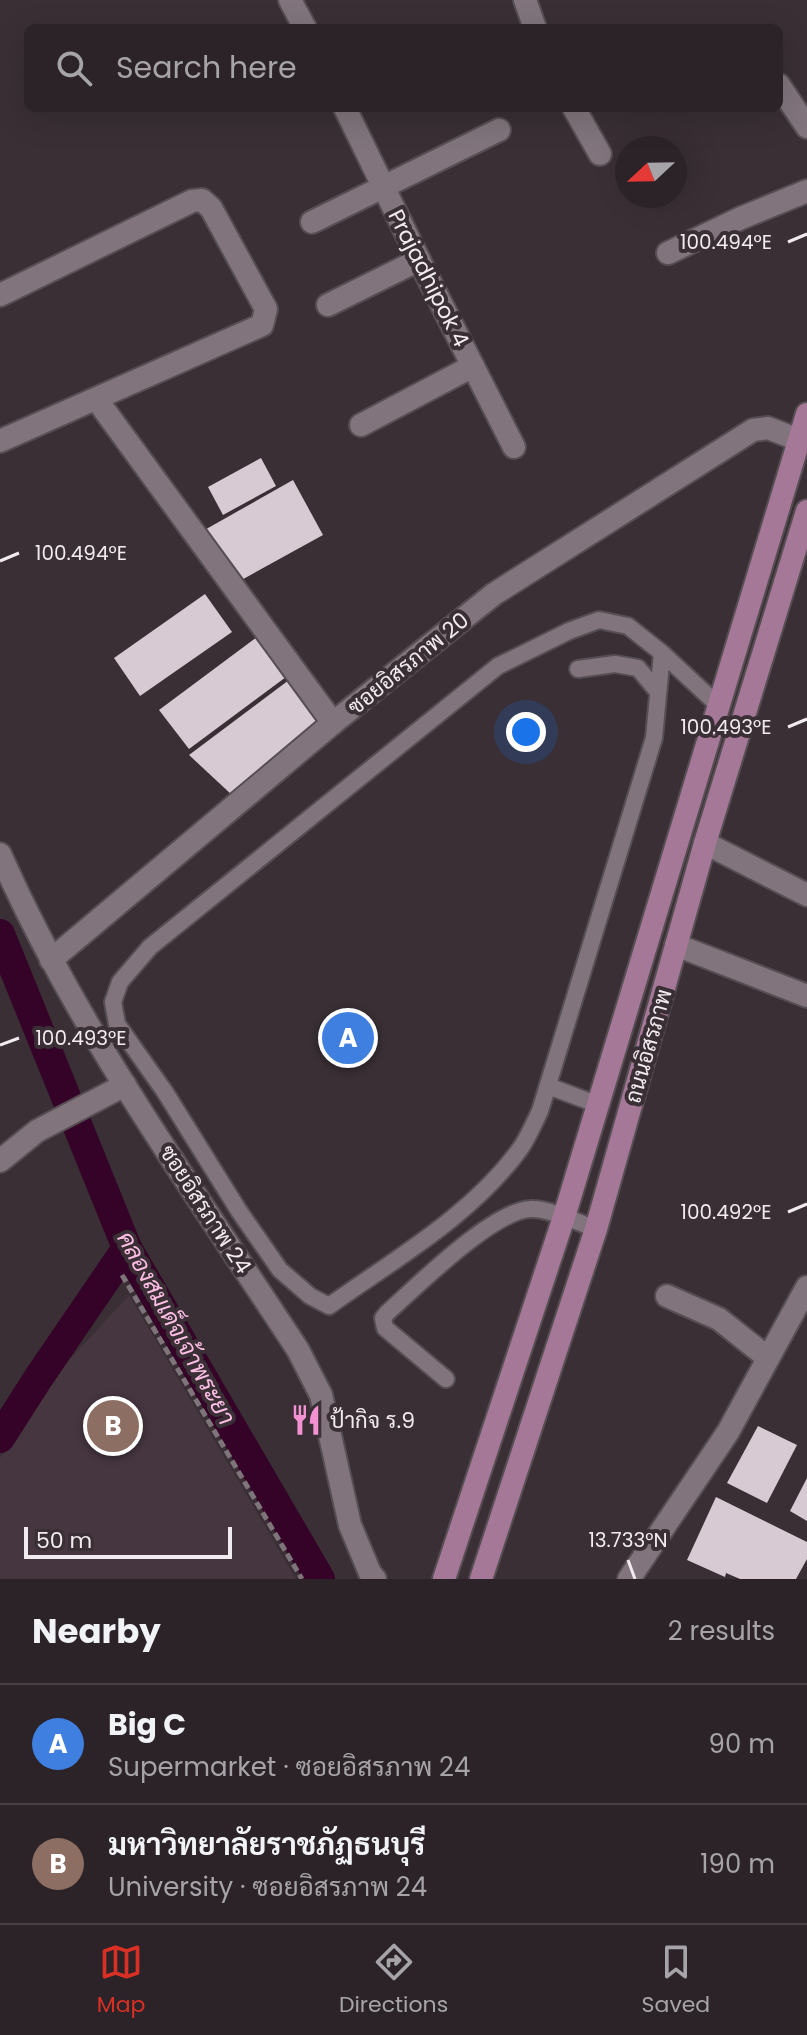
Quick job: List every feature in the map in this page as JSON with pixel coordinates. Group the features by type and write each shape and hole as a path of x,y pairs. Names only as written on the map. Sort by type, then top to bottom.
{"main road":[{"path":"444,1579 599,1105 807,414"},
{"name":"ถนนอิสรภาพ","path":"481,1579 596,1229 705,843 807,511"}],"street":[{"path":"290,0 303,24"},
{"path":"525,0 534,24"},
{"path":"783,91 807,127"},
{"name":"Prajadhipok 4","path":"347,112 514,447"},
{"path":"576,112 600,154"},
{"path":"312,222 499,130"},
{"path":"668,253 807,191"},
{"path":"0,295 192,201 202,200 211,208 266,309 262,325 0,441"},
{"path":"328,305 419,260"},
{"path":"361,425 473,366"},
{"path":"97,400 333,723"},
{"name":"ซอยอิสรภาพ 20","path":"51,960 333,723 494,594 753,430 768,428 799,440"},
{"path":"705,843 807,895"},
{"name":"ซอยอิสรภาพ 24","path":"0,854 51,960 125,1085 298,1350 321,1395 350,1525 375,1579"},
{"path":"676,945 807,996"},
{"path":"2,1153 125,1085"},
{"path":"629,1579 728,1432 807,1287"},
{"path":"667,1296 719,1319 768,1358"}],"lane":[{"path":"662,653 654,738 540,1111 522,1147 494,1181 448,1220 329,1306 310,1296 280,1270 239,1211 165,1092 117,1024 113,1002 120,982 150,947 498,666 569,631 599,620 628,626 662,653 720,707"},
{"path":"578,669 615,664 638,668 658,692"},
{"path":"548,1086 599,1105"},
{"path":"446,1379 385,1328 383,1318 476,1235 496,1222 530,1209 596,1229"}],"path":[{"path":"122,1275 302,1579"}],"shaded area":[{"path":"129,1295 296,1579 0,1579 0,1458 38,1394"}],"building":[{"path":"261,458 276,486 223,515 208,487"},
{"path":"293,480 323,535 236,583 201,532"},
{"path":"205,594 232,632 140,696 114,658"},
{"path":"257,637 286,677 189,749 159,710"},
{"path":"289,680 318,723 232,795 189,755"},
{"path":"758,1426 797,1445 767,1503 727,1483"},
{"path":"807,1478 807,1521 790,1511"},
{"path":"716,1497 807,1542 807,1559 796,1579 740,1579 726,1573 725,1577 687,1560"}],"waterway":[{"name":"คลองสมเด็จเจ้าพระยา","path":"0,934 127,1248 320,1579"},
{"path":"0,1438 127,1248"}],"place":[{"name":"Big C","path":"348,1038"},
{"name":"ป้ากิจ ร.9","path":"306,1420"},
{"name":"มหาวิทยาลัยราชภัฏธนบุรี","path":"113,1426"}]}
